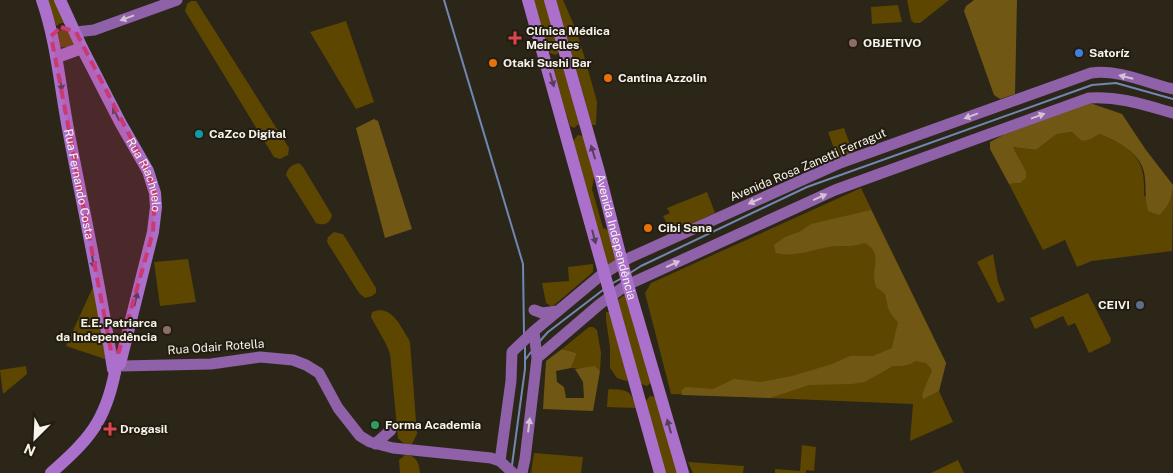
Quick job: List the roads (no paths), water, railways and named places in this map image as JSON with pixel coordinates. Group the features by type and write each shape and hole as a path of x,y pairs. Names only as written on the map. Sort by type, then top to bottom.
{"main road":[{"name":"Rua Fernando Costa","path":"42,0 57,58 108,346 117,367"},
{"name":"Rua Riachuelo","path":"51,473 76,451 92,433 106,405 124,347 153,232 156,207 155,193 144,164 82,48 60,0"},
{"name":"Avenida Independência","path":"528,0 660,473"},
{"name":"Avenida Independência","path":"550,0 600,172 628,285 683,473"},
{"path":"51,36 55,30 66,26 76,32 94,30 175,1"},
{"path":"546,61 558,58 562,54 563,46"},
{"path":"57,58 82,48"},
{"name":"Avenida Rosa Zanetti Ferragut","path":"500,468 510,389 512,352 534,331 604,273 622,262 840,164 1091,73 1113,74 1173,89"},
{"path":"537,358 582,321 612,301 628,285 835,190 1089,98 1107,97 1126,100 1173,113"},
{"path":"568,139 574,133 587,132"},
{"path":"534,310 542,313 560,311"},
{"path":"522,473 537,358 534,331"},
{"path":"108,346 116,353 124,347"},
{"name":"Rua Odair Rotella","path":"117,367 212,364 260,357 293,360 306,365 319,374 338,408 360,436 375,444 393,448 479,457 500,468"},
{"path":"636,388 647,389 654,385 656,380"},
{"path":"375,444 391,430"},
{"path":"500,468 513,473"}],"waterway":[{"path":"444,0 523,264 524,334"},
{"path":"630,273 807,187 1092,85 1116,83 1173,99"},
{"path":"613,283 622,278"},
{"path":"539,342 548,332 603,290"},
{"path":"512,465 525,369 525,346"},
{"path":"525,360 531,352"}],"place":[{"name":"Clínica Médica Meirelles","path":"515,38"},
{"name":"OBJETIVO","path":"853,43"},
{"name":"Satoríz","path":"1079,53"},
{"name":"Otaki Sushi Bar","path":"493,63"},
{"name":"Cantina Azzolin","path":"608,78"},
{"name":"CaZco Digital","path":"199,134"},
{"name":"Cibi Sana","path":"648,228"},
{"name":"CEIVI","path":"1140,305"},
{"name":"E.E. Patriarca da Independência","path":"167,330"},
{"name":"Forma Academia","path":"375,425"},
{"name":"Drogasil","path":"110,429"}]}
